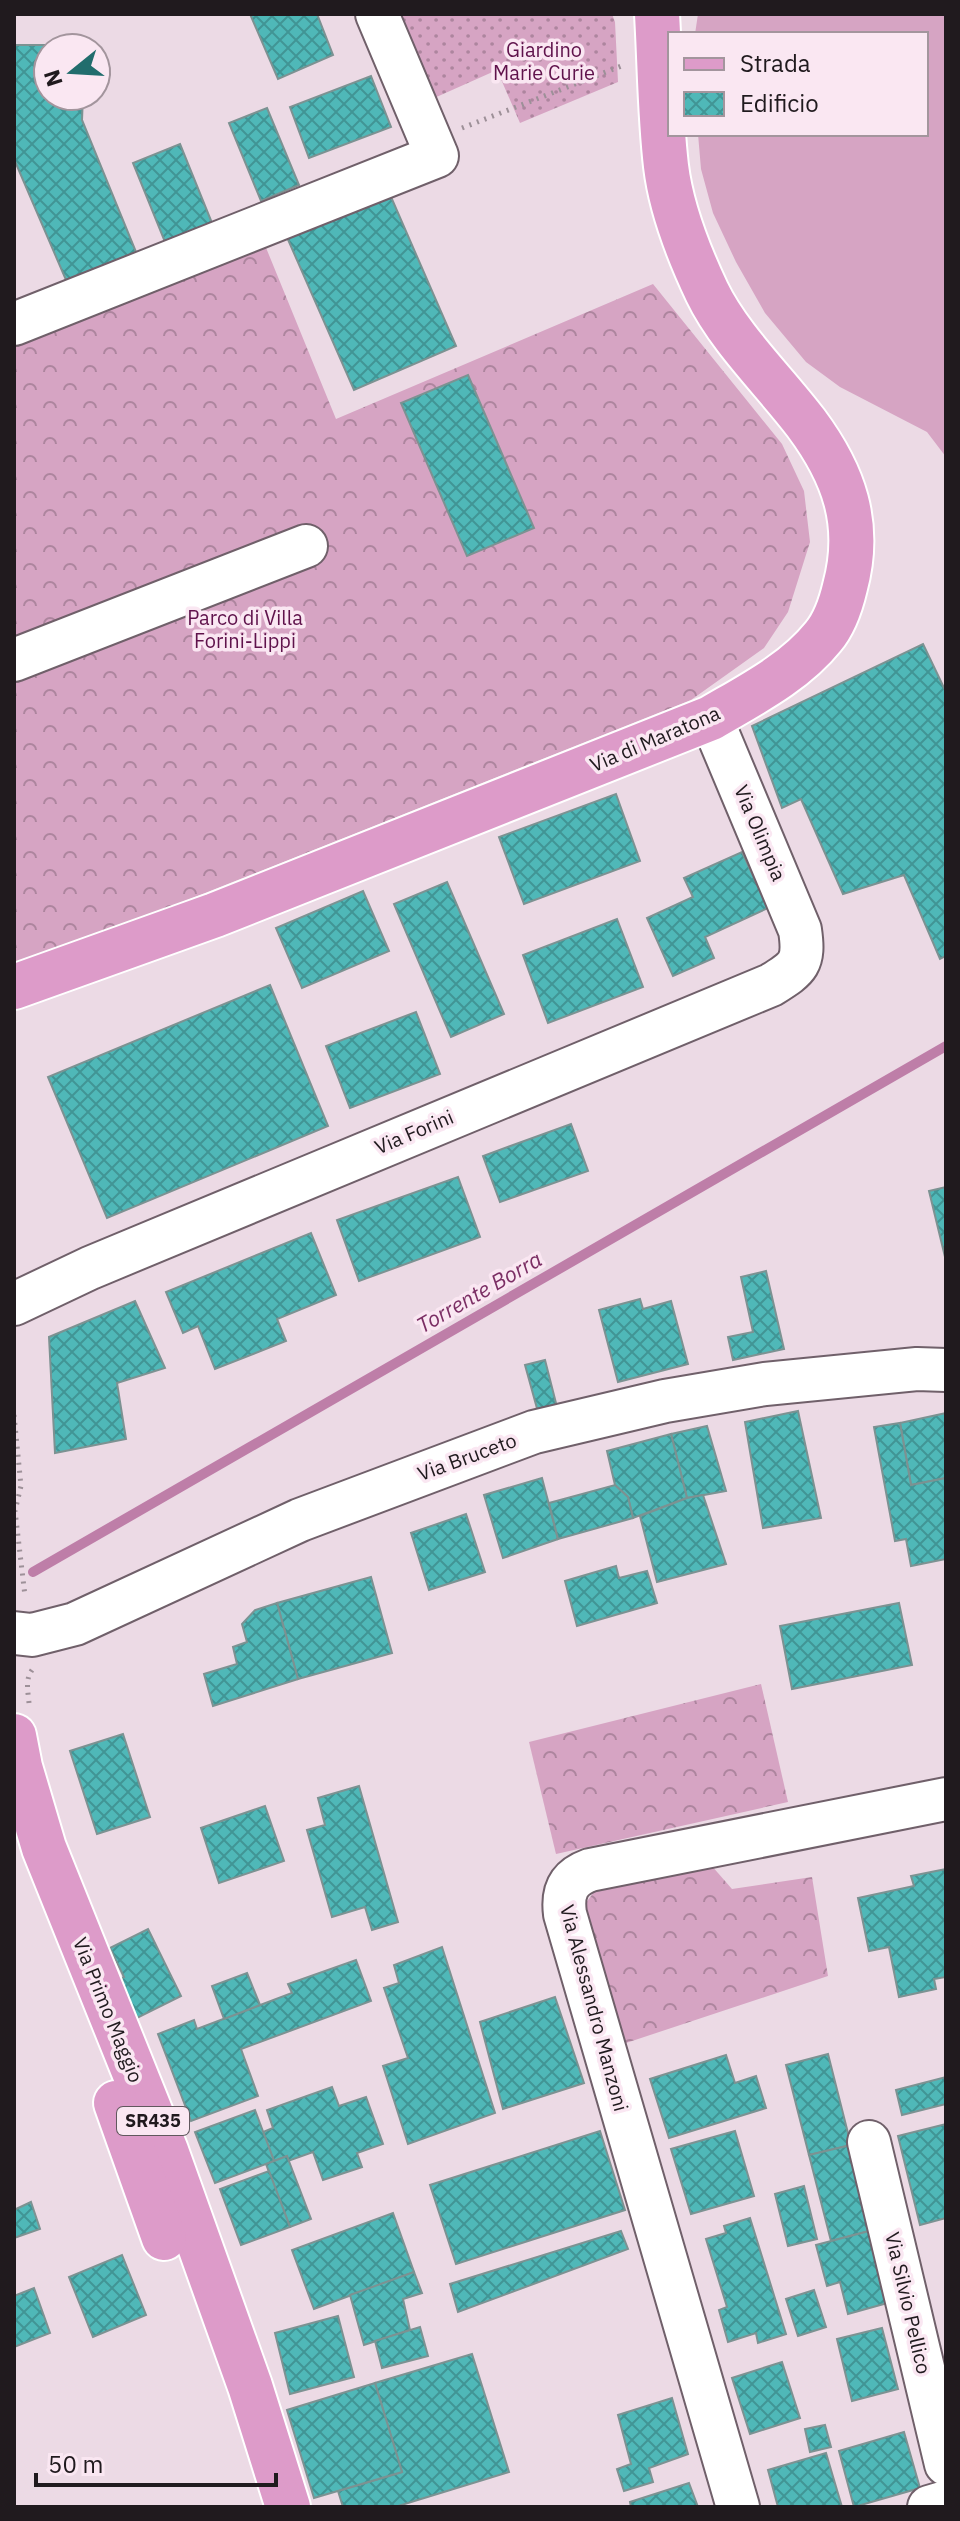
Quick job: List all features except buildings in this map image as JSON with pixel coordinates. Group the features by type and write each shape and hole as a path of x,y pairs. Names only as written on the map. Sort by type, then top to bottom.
{"main road":[{"name":"Via di Maratona","path":"14,987 215,915 711,718 772,682 802,659 825,635 840,607 852,547 850,515 841,481 828,453 726,323 709,296 693,257 666,168 658,32"},
{"name":"Via Primo Maggio","path":"14,1736 44,1848 166,2151 250,2386 288,2507"},
{"name":"Via Primo Maggio","path":"14,1831 53,1917 112,2091 205,2345 258,2507"}],"street":[{"path":"14,324 437,156 377,14"},
{"path":"14,660 306,546"},
{"name":"Via Olimpia","path":"711,718 800,930 803,951"},
{"name":"Via Forini","path":"14,1304 104,1262 771,985 794,970 803,951"},
{"name":"Via Bruceto","path":"23,1617 32,1635 75,1624 300,1520 534,1432 665,1401 765,1384 917,1369 946,1370"},
{"name":"Via Alessandro Manzoni","path":"738,2507 565,1914 565,1888 580,1874 590,1870 946,1799"},
{"name":"Via Silvio Pellico","path":"869,2142 946,2464"},
{"path":"929,2507 946,2502"}],"path":[{"path":"430,141 658,32"},
{"path":"14,1415 21,1486 15,1511 24,1595 23,1617"}],"green space":[{"name":"Giardino Marie Curie","path":"386,14 612,14 618,82 520,123 497,70 423,103"},
{"path":"698,14 946,14 946,457 927,432 840,387 806,362 765,313 713,213 701,169 698,136 928,136 928,32 695,32"},
{"name":"Parco di Villa Forini-Lippi","path":"260,233 336,419 653,284 782,444 804,491 810,542 788,612 764,648 691,700 14,969 14,345"},
{"path":"761,1684 788,1802 556,1854 529,1742"},
{"path":"711,1865 732,1889 812,1877 828,1976 620,2045 582,1908 594,1892"}],"waterway":[{"name":"Torrente Borra","path":"33,1572 946,1046"}]}
